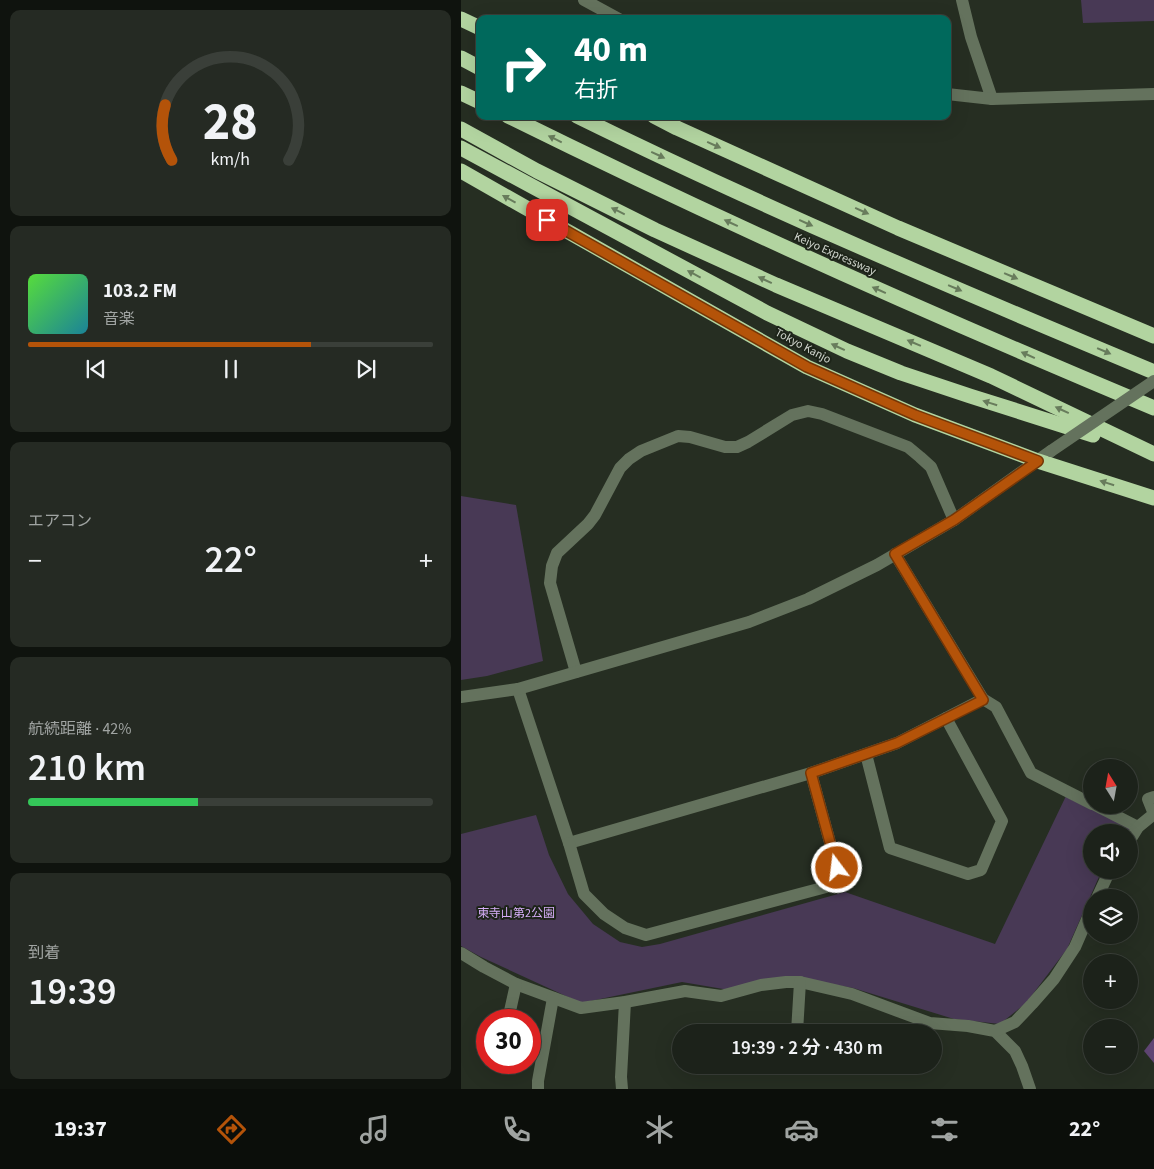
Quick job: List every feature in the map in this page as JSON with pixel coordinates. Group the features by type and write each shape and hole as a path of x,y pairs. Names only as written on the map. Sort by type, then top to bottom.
{"highway":[{"path":"461,19 476,26"},
{"path":"461,58 476,66"},
{"path":"461,93 476,100"},
{"name":"Keiyo Expressway","path":"516,120 769,241 1040,361 1154,408"},
{"name":"Keiyo Expressway","path":"585,120 918,273 1154,372"},
{"path":"662,120 898,228 1154,336"},
{"path":"461,129 537,171 655,230 776,285 991,376 1154,454"},
{"path":"461,148 767,313 847,351 901,373 1154,454"},
{"name":"Tokyo Kanjo","path":"461,172 807,367 915,415 1038,461 1154,498"}],"street":[{"path":"584,0 612,15"},
{"path":"962,0 971,37 992,99"},
{"path":"951,94 992,99 1154,94"},
{"path":"461,697 518,689 749,622 808,599 877,565 954,520 1154,381"},
{"path":"576,672 550,583 552,566 557,553 595,515 620,468 629,459 641,451 678,436 690,437 725,447 737,447 749,442 792,415 808,411 822,414 908,447 921,457 931,467 954,520"},
{"path":"895,554 983,700 996,707 1031,774 1083,799"},
{"path":"518,689 584,894 603,914 625,928 646,935 826,886 837,868 811,773"},
{"path":"569,843 811,773 897,743 983,700"},
{"path":"866,754 890,848 968,874 981,870 1002,821 946,718"},
{"path":"1113,814 1139,827 1153,814 1148,799 1154,797"},
{"path":"995,1031 1015,1022 1054,979 1075,947 1083,929"},
{"path":"461,953 516,984 581,1008 685,991 721,996 761,985 800,982 852,994 930,1023 969,1026 995,1031 1015,1051 1030,1089"},
{"path":"797,1024 800,982"},
{"path":"510,1009 516,984"},
{"path":"537,1089 553,998"},
{"path":"622,1089 625,1002"}],"green space":[{"path":"1081,0 1154,0 1154,21 1083,23"},
{"path":"461,496 516,505 543,661 487,676 461,680"},
{"name":"東寺山第2公園","path":"1066,796 1083,804 1083,814 1102,814 1122,824 1083,824 1083,879 1098,879 1094,889 1083,889 1083,913 1067,949 1026,1003 1000,1024 954,1019 853,988 788,976 729,990 682,982 581,1003 461,946 461,834 536,815 549,855 568,894 593,924 620,942 642,947 660,944 845,892 995,944"}],"shaded area":[{"path":"1154,1038 1154,1063 1144,1051"}],"route":[{"path":"547,220 807,367 915,415 1038,461 954,520 895,554 983,700 897,743 811,773 837,868"}]}
